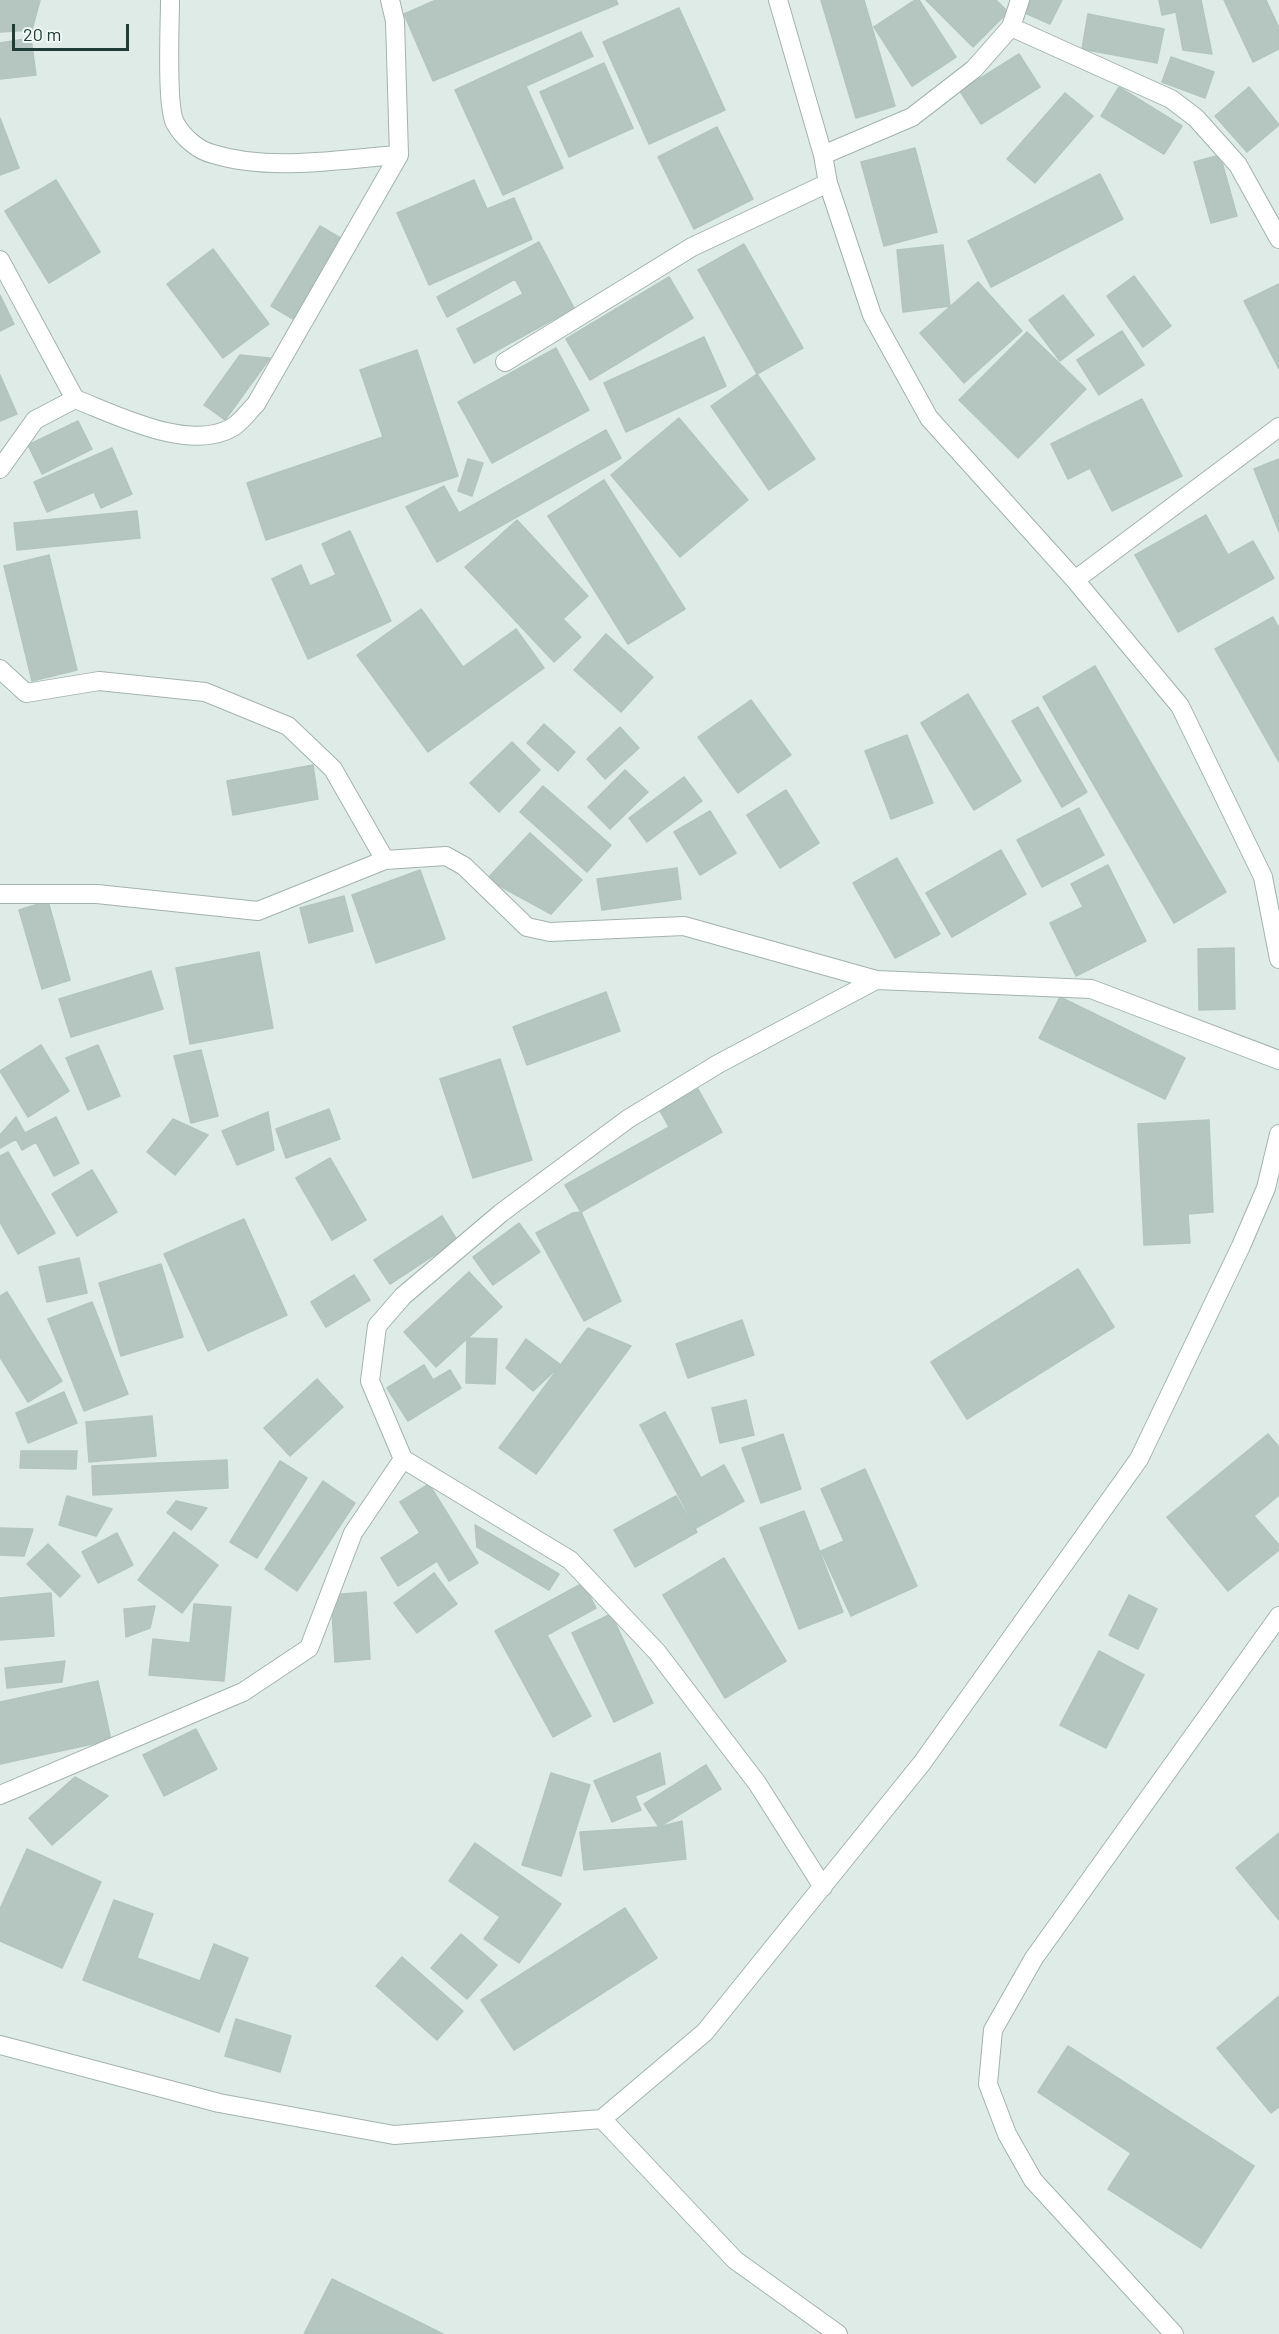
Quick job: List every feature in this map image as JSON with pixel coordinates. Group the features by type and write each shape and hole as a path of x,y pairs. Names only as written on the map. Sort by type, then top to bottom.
{"street":[{"path":"170,0 169,75 174,122 193,145 212,154 268,163 399,155"},
{"path":"0,260 75,399 148,427 198,437 233,427 256,404 399,155 395,21 390,0"},
{"path":"778,0 823,155 828,183 872,315 929,418 1075,580 1180,706 1263,877 1279,959"},
{"path":"823,155 912,117 974,69 1011,27 1020,0"},
{"path":"1011,27 1171,99 1196,118 1238,165 1279,239"},
{"path":"505,362 692,247 828,183"},
{"path":"0,469 35,420 75,399"},
{"path":"1075,580 1279,428"},
{"path":"0,669 26,693 99,681 205,692 288,726 333,769 385,860"},
{"path":"0,894 96,894 258,910 385,860 446,856 464,866 527,927 550,932 684,926 876,980 1092,989 1279,1060"},
{"path":"823,1887 757,1783 665,1661 570,1560 403,1459 370,1382 377,1326 403,1296 501,1213 628,1119 718,1064 876,980"},
{"path":"0,2044 219,2103 394,2135 602,2119 705,2032 823,1887 922,1763 1139,1459 1237,1257 1272,1191 1279,1141"},
{"path":"0,1795 243,1692 309,1648 353,1533 403,1459"},
{"path":"1174,2334 1033,2180 1007,2134 988,2084 993,2030 1034,1958 1279,1616"},
{"path":"602,2119 735,2260 838,2334"}],"building":[{"path":"0,0 40,0 32,30 0,32"},
{"path":"436,0 616,0 618,4 433,81 404,14"},
{"path":"821,0 864,0 895,106 856,118"},
{"path":"915,0 919,0 956,57 912,86 874,27"},
{"path":"926,0 996,0 1008,12 973,47"},
{"path":"1031,0 1062,0 1050,24 1025,13"},
{"path":"1159,0 1201,0 1212,54 1183,50 1176,12 1162,15"},
{"path":"1224,0 1266,0 1279,28 1279,49 1253,62"},
{"path":"679,8 725,110 649,144 603,42"},
{"path":"1088,14 1164,29 1157,63 1082,49"},
{"path":"581,32 593,56 526,86 563,168 503,195 455,90"},
{"path":"31,38 36,75 0,79 0,43"},
{"path":"1019,54 1040,87 981,124 960,91"},
{"path":"1171,57 1214,72 1205,98 1162,82"},
{"path":"604,63 633,128 569,157 540,92"},
{"path":"1119,87 1182,126 1164,154 1101,116"},
{"path":"1249,87 1279,125 1247,152 1215,116"},
{"path":"1065,93 1093,116 1035,183 1007,159"},
{"path":"0,118 19,168 0,175"},
{"path":"717,127 753,199 694,229 658,157"},
{"path":"915,148 937,232 884,246 861,162"},
{"path":"1220,155 1237,216 1211,223 1194,162"},
{"path":"1100,174 1123,219 991,287 968,241"},
{"path":"56,180 100,252 49,283 5,211"},
{"path":"474,180 487,209 514,198 532,239 429,285 397,213"},
{"path":"320,226 342,239 293,319 271,306"},
{"path":"539,242 574,308 474,363 457,329 523,294 515,279 447,317 437,297"},
{"path":"744,244 803,348 757,374 698,270"},
{"path":"943,245 950,306 903,312 897,250"},
{"path":"213,249 269,324 223,358 167,284"},
{"path":"1134,276 1171,326 1143,347 1107,296"},
{"path":"669,277 693,318 590,380 566,339"},
{"path":"978,282 1022,331 964,383 920,333"},
{"path":"1279,284 1279,369 1244,301"},
{"path":"0,295 14,324 0,331"},
{"path":"1063,295 1094,335 1060,361 1029,320"},
{"path":"1122,331 1144,365 1099,395 1077,360"},
{"path":"1027,332 1086,389 1018,458 959,400"},
{"path":"704,337 726,386 626,432 604,383"},
{"path":"556,348 589,410 492,463 458,402"},
{"path":"417,350 458,476 266,540 247,483 383,437 360,370"},
{"path":"240,355 270,358 225,420 204,405"},
{"path":"757,374 815,459 769,490 711,406"},
{"path":"0,375 17,414 0,421"},
{"path":"1142,399 1182,476 1112,511 1090,468 1068,479 1051,444"},
{"path":"679,418 748,500 680,557 611,475"},
{"path":"78,421 92,449 42,474 28,445"},
{"path":"606,430 621,458 437,562 406,507 444,486 459,513"},
{"path":"112,448 132,494 101,508 94,492 47,512 34,482"},
{"path":"468,459 483,463 472,496 458,491"},
{"path":"1279,459 1279,532 1254,469"},
{"path":"604,480 685,609 628,644 548,516"},
{"path":"137,511 140,538 17,550 14,523"},
{"path":"1206,515 1228,555 1253,541 1274,578 1178,632 1135,555"},
{"path":"517,520 588,596 563,619 581,637 554,662 465,567"},
{"path":"350,531 391,621 308,659 272,579 301,565 310,586 336,575 322,544"},
{"path":"49,555 77,670 32,681 4,566"},
{"path":"421,609 463,667 516,629 544,668 428,752 357,655"},
{"path":"1273,617 1279,628 1279,762 1215,649"},
{"path":"606,634 653,677 621,712 574,670"},
{"path":"1095,666 1226,892 1174,923 1043,697"},
{"path":"968,694 1021,781 974,810 921,723"},
{"path":"751,700 791,755 738,793 698,737"},
{"path":"1038,707 1087,792 1062,807 1012,721"},
{"path":"544,724 575,752 558,771 527,743"},
{"path":"620,727 639,748 605,779 587,759"},
{"path":"907,735 933,803 891,819 865,751"},
{"path":"512,742 540,770 499,812 470,783"},
{"path":"313,765 318,799 233,815 227,781"},
{"path":"625,770 648,792 610,829 588,807"},
{"path":"684,777 702,801 647,842 629,818"},
{"path":"543,786 611,845 587,872 520,812"},
{"path":"786,790 819,843 780,868 747,815"},
{"path":"1079,808 1104,855 1042,887 1017,840"},
{"path":"710,811 736,853 700,875 674,832"},
{"path":"530,833 582,880 551,914 487,879"},
{"path":"1001,850 1026,894 952,937 926,893"},
{"path":"897,858 940,934 895,958 853,883"},
{"path":"1108,865 1146,941 1076,976 1050,923 1083,907 1071,884"},
{"path":"677,868 681,899 602,910 597,879"},
{"path":"420,870 445,939 376,963 352,895"},
{"path":"344,896 353,931 309,943 300,908"},
{"path":"48,901 70,980 42,989 19,910"},
{"path":"1234,948 1235,1009 1199,1010 1198,949"},
{"path":"259,952 273,1028 190,1044 176,968"},
{"path":"151,971 163,1009 71,1037 59,999"},
{"path":"606,992 620,1031 527,1065 513,1027"},
{"path":"1060,997 1185,1058 1165,1099 1039,1038"},
{"path":"41,1045 69,1091 28,1117 0,1071"},
{"path":"98,1045 120,1096 88,1110 66,1058"},
{"path":"201,1050 218,1116 191,1123 174,1056"},
{"path":"500,1059 532,1160 473,1178 440,1079"},
{"path":"698,1089 722,1132 581,1212 565,1185 669,1127 660,1111"},
{"path":"329,1109 340,1139 286,1158 276,1129"},
{"path":"268,1112 274,1150 237,1165 222,1131"},
{"path":"16,1117 25,1133 56,1117 79,1163 54,1176 36,1142 22,1150 16,1139 0,1148 0,1135"},
{"path":"173,1119 208,1135 175,1175 147,1152"},
{"path":"1209,1120 1213,1212 1188,1214 1190,1243 1144,1245 1138,1124"},
{"path":"8,1152 55,1233 18,1254 0,1222 0,1156"},
{"path":"330,1158 366,1220 332,1240 296,1178"},
{"path":"92,1170 117,1212 77,1236 52,1194"},
{"path":"581,1212 621,1301 584,1321 536,1233 573,1213"},
{"path":"442,1216 457,1240 390,1284 374,1260"},
{"path":"244,1219 287,1315 208,1351 164,1254"},
{"path":"519,1223 540,1252 493,1285 473,1257"},
{"path":"79,1258 87,1293 47,1302 39,1267"},
{"path":"161,1264 183,1337 121,1356 99,1283"},
{"path":"1078,1269 1114,1327 967,1419 931,1362"},
{"path":"469,1272 502,1307 436,1367 404,1332"},
{"path":"354,1275 370,1300 326,1327 311,1302"},
{"path":"7,1292 62,1381 28,1402 0,1357 0,1296"},
{"path":"92,1302 128,1394 84,1411 48,1319"},
{"path":"742,1320 754,1355 688,1378 676,1344"},
{"path":"588,1328 631,1346 536,1474 499,1448"},
{"path":"467,1338 497,1339 495,1384 466,1383"},
{"path":"526,1339 561,1365 533,1391 506,1368"},
{"path":"424,1365 433,1380 450,1370 461,1388 408,1421 387,1388"},
{"path":"317,1379 343,1407 290,1456 264,1428"},
{"path":"64,1392 77,1423 28,1443 16,1413"},
{"path":"746,1400 754,1435 720,1443 712,1408"},
{"path":"665,1412 701,1478 724,1465 744,1501 696,1528 640,1425"},
{"path":"152,1416 156,1456 89,1462 86,1422"},
{"path":"783,1434 801,1489 761,1503 742,1448"},
{"path":"1268,1434 1279,1447 1279,1495 1254,1516 1279,1545 1279,1550 1228,1591 1167,1517"},
{"path":"21,1451 77,1451 76,1469 20,1468"},
{"path":"227,1460 228,1488 93,1495 92,1466"},
{"path":"280,1461 307,1478 257,1558 230,1542"},
{"path":"865,1469 917,1586 851,1616 821,1551 844,1541 821,1489"},
{"path":"323,1481 355,1503 297,1591 265,1569"},
{"path":"429,1484 478,1563 449,1581 437,1561 398,1586 381,1558 420,1533 400,1502"},
{"path":"67,1496 112,1509 96,1536 59,1525"},
{"path":"676,1496 697,1532 635,1567 614,1530"},
{"path":"176,1501 207,1508 191,1530 167,1513"},
{"path":"804,1511 843,1612 799,1629 760,1528"},
{"path":"475,1525 559,1574 549,1590 477,1547"},
{"path":"0,1528 33,1529 24,1556 0,1555"},
{"path":"174,1532 218,1565 182,1613 138,1580"},
{"path":"117,1533 133,1565 98,1583 82,1552"},
{"path":"48,1544 80,1576 60,1597 27,1564"},
{"path":"724,1558 786,1661 725,1698 663,1595"},
{"path":"434,1573 457,1604 417,1633 394,1603"},
{"path":"583,1583 596,1608 547,1635 591,1716 553,1737 495,1631"},
{"path":"366,1592 370,1659 335,1662 331,1595"},
{"path":"51,1593 54,1636 0,1640 0,1598"},
{"path":"1129,1595 1157,1609 1138,1649 1109,1635"},
{"path":"194,1604 231,1607 224,1681 149,1675 153,1639 190,1643"},
{"path":"155,1606 150,1628 126,1637 124,1609"},
{"path":"611,1614 653,1703 614,1722 572,1633"},
{"path":"1099,1651 1144,1675 1106,1748 1060,1725"},
{"path":"65,1661 62,1682 7,1688 5,1668"},
{"path":"98,1681 111,1740 0,1764 0,1702"},
{"path":"196,1729 217,1769 164,1796 143,1755"},
{"path":"660,1753 665,1784 635,1796 641,1810 612,1822 594,1781"},
{"path":"706,1765 721,1789 659,1827 644,1804"},
{"path":"551,1773 590,1785 561,1876 522,1865"},
{"path":"75,1777 108,1796 52,1845 29,1818"},
{"path":"682,1821 686,1859 584,1870 580,1832 659,1827"},
{"path":"1279,1833 1279,1920 1236,1868"},
{"path":"475,1843 561,1904 519,1963 484,1939 500,1917 449,1881"},
{"path":"27,1849 101,1882 62,1968 0,1941 0,1909"},
{"path":"114,1900 153,1914 137,1958 200,1981 214,1944 248,1958 219,2032 83,1980"},
{"path":"625,1908 657,1958 514,2050 481,2000"},
{"path":"461,1934 497,1965 467,1999 431,1968"},
{"path":"402,1957 463,2011 437,2040 376,1986"},
{"path":"1279,1996 1279,2107 1271,2113 1217,2048"},
{"path":"236,2019 291,2036 280,2072 225,2056"},
{"path":"1068,2046 1254,2166 1201,2248 1108,2189 1131,2153 1038,2092"},
{"path":"332,2279 443,2334 304,2334"}]}
